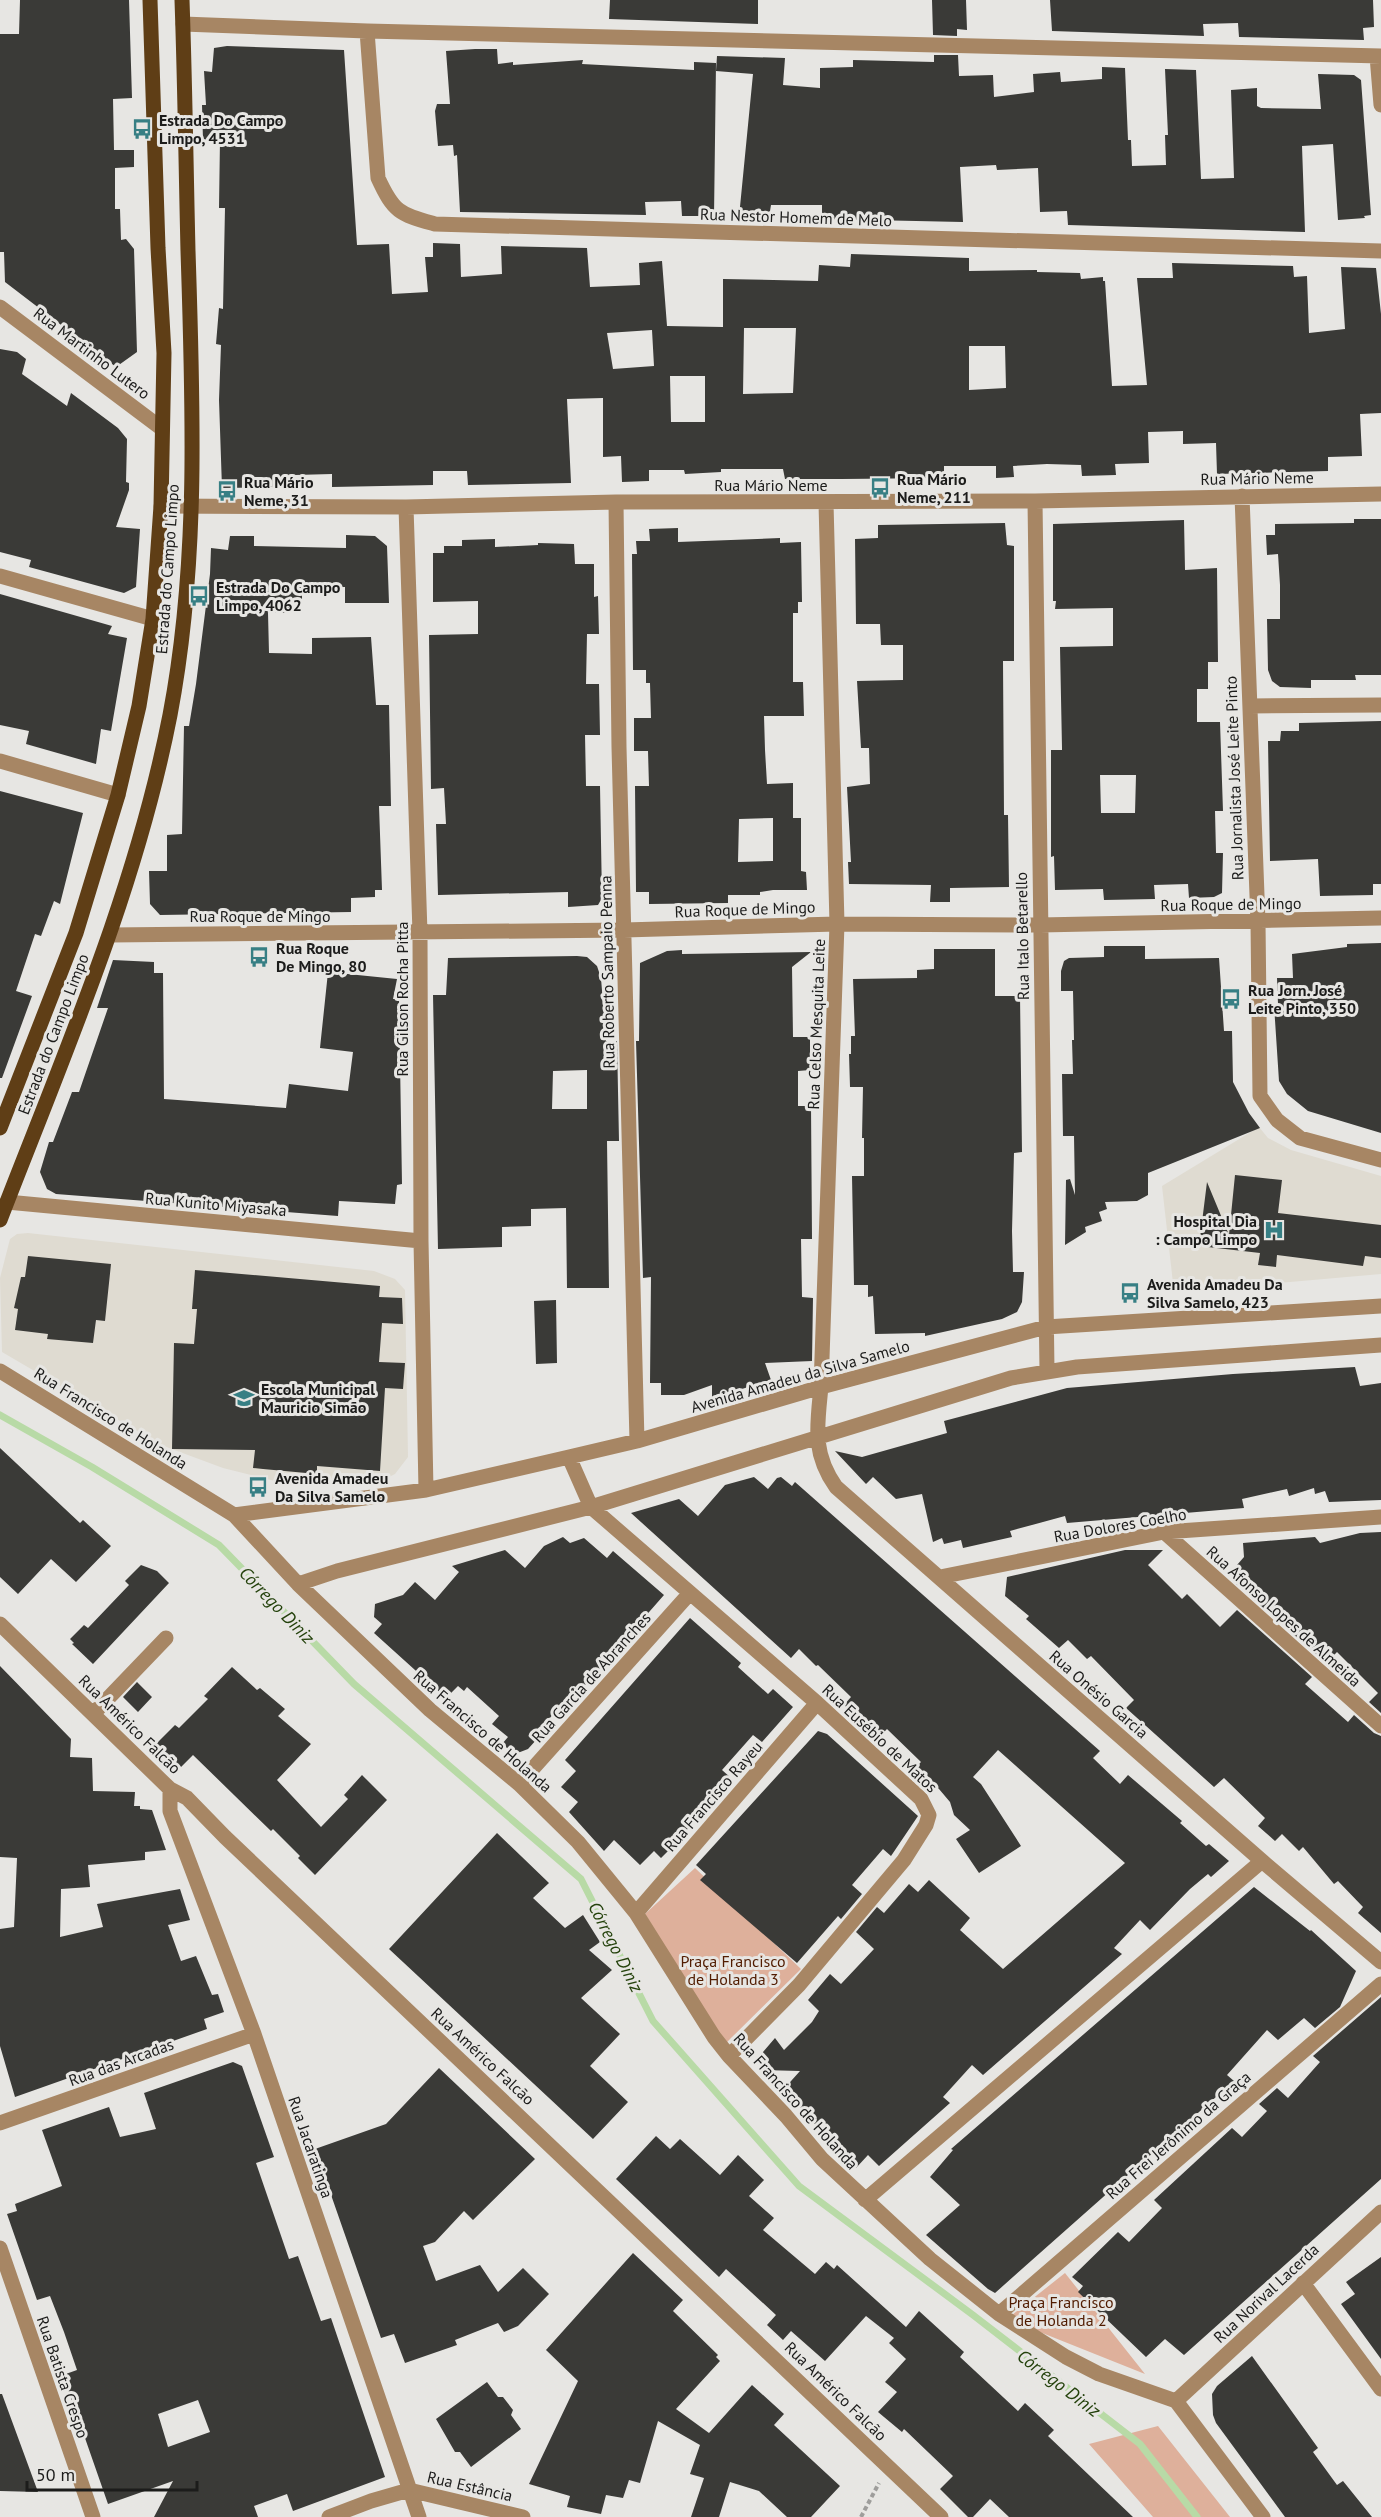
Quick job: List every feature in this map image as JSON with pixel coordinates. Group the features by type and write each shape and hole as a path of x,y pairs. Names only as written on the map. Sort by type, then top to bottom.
{"main road":[{"name":"Estrada do Campo Limpo","path":"0,1128 76,933 118,795 139,706 153,619 161,506 164,353 158,248 150,0"},
{"name":"Estrada do Campo Limpo","path":"0,1220 110,935 150,806 170,713 183,629 190,507 192,357 182,0"}],"street":[{"path":"183,24 367,31 1379,56 1381,105"},
{"name":"Rua Nestor Homem de Melo","path":"367,31 378,178 387,196 404,215 435,224 1381,251"},
{"name":"Rua Martinho Lutero","path":"0,307 161,428"},
{"name":"Rua Mário Neme","path":"161,506 406,507 616,502 1035,501 1381,494"},
{"name":"Rua Jornalista José Leite Pinto","path":"1242,496 1258,922 1260,1096 1277,1120 1300,1138 1381,1160"},
{"name":"Rua Italo Betarello","path":"1035,501 1047,1370"},
{"name":"Rua Roberto Sampaio Penna","path":"616,502 636,1442"},
{"name":"Rua Celso Mesquita Leite","path":"816,1437 821,1387 837,924 826,503"},
{"name":"Rua Gilson Rocha Pitta","path":"406,507 420,933 421,1241 426,1490"},
{"path":"0,576 153,619"},
{"path":"1250,706 1381,705"},
{"path":"0,761 118,795"},
{"name":"Rua Roque de Mingo","path":"110,935 624,930 837,924 1040,926 1381,918"},
{"name":"Rua Kunito Miyasaka","path":"7,1202 421,1241"},
{"name":"Avenida Amadeu da Silva Samelo","path":"234,1515 426,1490 636,1442 821,1387 1046,1327 1381,1306"},
{"path":"298,1584 337,1571 591,1507 1011,1378 1047,1370 1381,1345"},
{"name":"Rua Francisco de Holanda","path":"0,1371 234,1515 298,1584 430,1710 519,1784 578,1842 607,1875 636,1913 702,2019 729,2056 786,2116 822,2159 930,2259 999,2314 1066,2357 1099,2374 1176,2401"},
{"name":"Rua Onésio Garcia","path":"816,1437 826,1473 836,1487 1262,1861 1381,1962"},
{"path":"569,1457 591,1507"},
{"name":"Rua Eusébio de Matos","path":"591,1507 817,1703 921,1799 929,1815 926,1825 904,1860 799,1985 729,2056"},
{"name":"Rua Dolores Coelho","path":"940,1577 1164,1532 1381,1517"},
{"name":"Rua Afonso Lopes de Almeida","path":"1164,1532 1381,1726"},
{"name":"Rua Garcia de Abranches","path":"519,1784 690,1593"},
{"name":"Rua Américo Falcão","path":"0,1624 170,1789 187,1798 940,2517"},
{"path":"94,1713 166,1638"},
{"name":"Rua Francisco Rayeu","path":"636,1913 817,1703"},
{"name":"Rua Jacaratinga","path":"170,1789 171,1811 254,2034 419,2517"},
{"path":"865,2200 1262,1861"},
{"name":"Rua Frei Jerônimo da Graça","path":"999,2314 1381,1984"},
{"name":"Rua das Arcadas","path":"0,2123 254,2034"},
{"name":"Rua Norival Lacerda","path":"1176,2401 1381,2212"},
{"name":"Rua Batista Crespo","path":"0,2248 93,2517"},
{"path":"1303,2283 1381,2389"},
{"path":"1176,2401 1263,2517"},
{"path":"329,2517 409,2490"},
{"name":"Rua Estância","path":"409,2490 523,2517"}],"path":[{"path":"861,2517 887,2467"}],"shaded area":[{"name":"Hospital Dia : Campo Limpo","path":"1259,1127 1268,1138 1291,1150 1381,1176 1381,1274 1174,1292 1162,1186"},
{"name":"Escola Municipal Mauricio Simão","path":"28,1233 374,1271 395,1279 405,1290 408,1457 395,1474 385,1479 347,1483 283,1483 223,1468 161,1445 2,1352 0,1278 10,1239 17,1234"}],"green space":[{"name":"Praça Francisco de Holanda 3","path":"695,1868 801,1969 724,2045 645,1914"},
{"name":"Praça Francisco de Holanda 2","path":"1065,2273 1145,2374 1007,2319"},
{"path":"1158,2426 1230,2517 1153,2517 1089,2444"}],"building":[{"path":"20,0 129,0 132,98 113,99 114,150 134,150 134,167 115,168 115,209 120,209 121,240 126,239 134,249 137,352 116,367 5,282 4,252 0,252 0,34 19,34"},
{"path":"610,0 758,0 758,24 609,19"},
{"path":"932,0 966,0 967,30 957,29 957,36 933,35"},
{"path":"1050,0 1373,0 1374,27 1363,28 1364,40 1239,37 1238,23 1203,24 1204,36 1052,31"},
{"path":"227,46 344,50 357,245 389,244 392,294 428,292 425,257 433,257 433,243 460,244 461,277 502,274 501,246 587,248 590,287 640,285 639,263 662,261 667,326 723,327 723,279 818,281 819,265 850,267 851,254 969,258 969,271 1037,270 1037,272 1080,273 1081,279 1103,277 1112,386 1147,385 1137,278 1173,278 1172,263 1293,266 1294,277 1307,276 1309,333 1345,329 1341,267 1376,268 1381,314 1381,413 1360,414 1362,456 1328,457 1328,471 1217,474 1216,443 1183,444 1183,431 1148,432 1149,463 1115,464 1116,475 1082,476 1081,465 1047,464 1013,466 1014,477 996,478 996,466 944,466 944,478 785,479 783,469 721,469 721,472 685,474 684,470 649,470 649,481 622,482 621,456 603,457 603,398 567,399 571,483 468,485 467,471 433,471 433,485 332,487 332,474 295,475 295,487 222,488 219,400 221,345 216,344 219,308 223,309 225,208 219,208 220,139 203,140 202,105 206,105 204,71 212,72 214,48","holes":["744,328 796,328 793,393 743,394","652,330 654,366 613,369 607,333","969,346 1005,346 1006,388 969,390","670,376 705,376 705,422 671,422"]},
{"path":"497,49 498,64 513,62 513,65 583,60 582,64 694,70 694,62 716,63 714,216 682,216 681,201 645,202 646,215 460,212 457,155 454,156 453,145 438,146 435,111 437,104 450,104 446,51"},
{"path":"934,55 958,55 959,76 993,75 994,97 1034,92 1033,74 1060,72 1061,82 1102,79 1102,67 1125,68 1128,140 1131,140 1132,166 1166,165 1165,135 1168,135 1165,69 1196,70 1201,179 1234,178 1231,90 1257,88 1257,106 1261,108 1321,109 1318,74 1354,75 1361,80 1371,215 1364,216 1365,218 1338,220 1333,144 1302,146 1305,232 1068,225 1067,211 1040,212 1038,168 997,170 996,165 960,167 963,222 822,219 822,205 771,205 769,217 739,217 753,74 716,71 717,56 785,58 783,85 820,88 820,68 853,67 853,60 934,62"},
{"path":"0,349 17,352 26,359 22,374 67,406 71,393 118,428 127,439 126,482 129,483 129,490 116,527 140,529 136,587 124,593 29,567 31,560 0,552"},
{"path":"1354,519 1381,519 1381,675 1355,675 1356,680 1311,680 1311,688 1280,687 1272,681 1268,670 1267,619 1280,619 1280,585 1278,554 1267,555 1266,535 1275,535 1275,524 1354,523"},
{"path":"1184,520 1185,570 1217,568 1218,662 1208,662 1208,689 1197,689 1197,722 1220,722 1223,811 1215,811 1216,853 1223,853 1222,893 1214,897 1189,898 1188,884 1154,885 1155,899 1104,900 1103,889 1055,890 1054,856 1051,857 1051,750 1062,750 1060,647 1113,646 1113,608 1055,609 1056,601 1053,601 1053,524","holes":["1100,775 1136,775 1135,813 1101,813"]},
{"path":"1005,523 1007,545 1014,546 1014,661 1003,661 1004,815 1008,815 1009,887 950,888 950,902 930,902 931,885 849,884 848,862 851,862 847,787 870,784 869,748 861,748 857,681 903,680 903,645 881,645 880,624 856,624 855,539 878,538 878,525"},
{"path":"678,528 678,542 780,538 780,543 801,542 802,602 798,602 798,613 793,613 793,682 803,682 804,716 764,716 767,784 793,783 793,818 801,818 801,871 806,872 807,890 773,890 760,892 760,895 728,895 728,903 649,904 649,892 636,892 635,786 649,786 648,751 634,751 634,718 651,718 650,683 646,683 646,670 633,670 632,554 637,554 636,541 650,541 649,529","holes":["773,818 773,861 738,862 739,819"]},
{"path":"346,535 375,536 387,546 389,603 345,603 345,587 302,588 302,613 268,613 269,653 312,654 312,638 371,637 376,705 389,705 391,806 379,806 382,890 375,890 375,897 351,898 351,912 160,915 150,904 149,871 167,871 167,835 182,834 184,726 189,726 196,684 210,574 211,548 228,550 230,536 254,536 254,546 346,548"},
{"path":"495,539 495,547 538,545 538,543 574,544 575,564 594,564 594,597 598,596 599,634 587,634 586,684 599,684 600,735 585,735 586,786 600,786 602,898 598,905 568,907 568,892 438,895 436,824 446,824 444,788 431,789 429,635 478,634 478,601 433,602 433,553 444,553 444,546 462,546 462,540"},
{"path":"0,594 112,626 108,634 127,638 111,731 101,729 96,764 26,744 29,731 0,725"},
{"path":"1381,721 1381,884 1373,884 1373,895 1320,896 1318,859 1270,861 1268,741 1280,741 1281,731 1299,731 1299,723"},
{"path":"0,791 83,813 60,904 54,901 41,936 35,934 16,991 32,996 2,1078 0,1078"},
{"path":"1381,943 1381,1133 1308,1111 1287,1094 1279,1081 1274,1005 1278,1004 1277,978 1293,978 1292,954 1347,947 1347,944"},
{"path":"1104,946 1145,946 1145,959 1219,958 1224,1031 1232,1031 1233,1082 1249,1113 1260,1128 1148,1173 1148,1195 1137,1201 1105,1202 1107,1209 1099,1212 1102,1221 1085,1227 1086,1232 1065,1245 1066,1180 1070,1179 1075,1195 1074,1136 1063,1136 1062,1074 1073,1074 1072,1040 1074,1040 1073,991 1061,991 1061,971 1064,961 1069,958 1104,957"},
{"path":"934,949 995,949 995,996 1020,996 1022,1152 1014,1153 1012,1231 1013,1272 1024,1272 1022,1302 1017,1312 1002,1319 925,1336 925,1333 875,1334 873,1296 868,1297 868,1285 854,1285 852,1176 864,1176 864,1138 862,1138 863,1087 850,1087 849,1054 851,1054 851,1036 855,1036 853,979 917,978 917,970 934,969"},
{"path":"682,950 682,954 811,952 792,967 793,1037 810,1037 810,1070 798,1071 798,1106 811,1106 812,1239 801,1239 802,1297 813,1298 812,1361 765,1363 771,1380 712,1398 712,1385 684,1395 661,1395 661,1383 650,1383 651,1277 643,1278 636,1041 639,1041 640,963 667,951"},
{"path":"577,956 587,957 597,966 601,978 606,1041 617,1041 619,1141 607,1141 609,1288 567,1288 566,1208 531,1209 531,1226 502,1227 502,1247 438,1249 433,995 446,995 448,958","holes":["587,1070 587,1109 552,1109 553,1071"]},
{"path":"113,960 154,962 154,973 163,973 164,1099 286,1108 289,1084 348,1091 353,1052 320,1048 328,972 397,979 393,999 399,999 402,1184 397,1185 395,1204 339,1201 338,1216 56,1194 47,1189 40,1172 49,1142 53,1142 72,1092 79,1092 108,1008 97,1008"},
{"path":"1235,1175 1282,1180 1278,1213 1381,1225 1381,1258 1365,1256 1363,1266 1277,1255 1276,1267 1258,1265 1260,1253 1199,1246 1207,1182 1229,1235"},
{"path":"28,1256 111,1264 105,1321 96,1320 93,1343 47,1339 48,1334 15,1330 18,1309 14,1308 21,1277 25,1277"},
{"path":"195,1270 380,1286 379,1297 402,1298 403,1324 382,1323 379,1362 405,1363 403,1389 385,1388 380,1471 317,1466 317,1474 253,1468 255,1450 172,1449 174,1343 194,1344 197,1309 192,1309"},
{"path":"556,1300 557,1363 536,1364 534,1301"},
{"path":"1355,1367 1360,1386 1381,1383 1381,1500 1329,1502 1325,1491 1315,1494 1314,1488 1289,1496 1287,1489 1242,1499 1244,1508 1067,1523 1065,1516 1010,1531 1012,1537 963,1548 961,1540 944,1544 942,1538 933,1542 922,1494 896,1499 873,1477 866,1484 835,1451 862,1457 947,1433 944,1421 1067,1388 1233,1374"},
{"path":"0,1448 80,1523 83,1520 111,1546 76,1582 51,1559 18,1594 0,1577"},
{"path":"754,1477 768,1489 777,1478 781,1477 792,1486 795,1482 1100,1751 1093,1758 1120,1784 1128,1775 1182,1821 1180,1823 1206,1846 1209,1844 1229,1861 1211,1877 1208,1874 1190,1889 1150,1930 1140,1920 1114,1948 1122,1954 983,2075 972,2065 943,2097 950,2103 879,2166 868,2155 856,2168 783,2090 800,2071 762,2070 760,2061 763,2052 775,2038 784,2050 812,2022 819,2011 808,2000 830,1974 841,1984 874,1949 856,1932 877,1907 884,1913 909,1884 918,1892 929,1880 970,1918 960,1930 1003,1969 1125,1863 998,1750 973,1777 981,1784 1021,1846 979,1873 956,1839 970,1830 954,1815 950,1802 939,1789 915,1768 921,1762 887,1729 880,1736 844,1705 851,1697 818,1665 816,1666 799,1649 791,1658 631,1513 679,1499 698,1516 725,1485"},
{"path":"1381,1532 1381,1713 1369,1702 1378,1693 1337,1652 1326,1663 1233,1581 1240,1573 1237,1565 1244,1557 1243,1543 1315,1537 1320,1543 1360,1533"},
{"path":"563,1537 570,1543 584,1538 607,1558 613,1551 664,1595 571,1701 567,1698 543,1726 547,1728 528,1749 515,1754 502,1744 508,1737 492,1724 499,1716 467,1687 464,1691 458,1686 446,1698 374,1633 382,1624 374,1617 375,1604 403,1595 415,1582 435,1600 459,1572 452,1566 505,1550 525,1568 544,1546"},
{"path":"1125,1550 1163,1550 1148,1565 1182,1599 1187,1594 1220,1627 1237,1610 1312,1677 1305,1684 1348,1722 1354,1715 1374,1733 1381,1736 1381,1933 1358,1913 1363,1907 1338,1881 1334,1884 1303,1847 1299,1851 1282,1834 1275,1841 1258,1826 1265,1818 1224,1778 1214,1787 1126,1708 1134,1700 1091,1656 1087,1659 1068,1640 1059,1648 1026,1619 1029,1616 1005,1596 1007,1577"},
{"path":"141,1565 157,1571 169,1583 93,1664 72,1644 74,1643 70,1639 84,1625 88,1628 129,1585 125,1581"},
{"path":"690,1618 741,1663 738,1667 768,1694 773,1689 793,1707 762,1742 753,1735 722,1770 731,1778 674,1845 661,1858 654,1851 640,1865 614,1840 604,1851 569,1812 578,1802 561,1787 576,1771 565,1760"},
{"path":"0,1666 71,1739 70,1757 92,1758 93,1791 135,1792 134,1806 152,1810 166,1850 145,1852 145,1860 88,1865 90,1887 61,1889 60,1937 103,1927 97,1904 180,1889 190,1920 168,1925 181,1961 196,1956 212,1995 218,1994 224,2012 204,2019 207,2029 15,2097 0,2046 0,1929 14,1927 17,1858 0,1857"},
{"path":"232,1667 257,1690 260,1688 285,1709 278,1716 311,1744 277,1780 321,1827 348,1799 344,1795 362,1775 387,1800 315,1875 273,1829 271,1831 193,1755 181,1767 156,1744 175,1725 179,1728 208,1699 204,1696"},
{"path":"137,1682 152,1697 138,1712 123,1697"},
{"path":"818,1731 827,1734 918,1816 891,1856 883,1849 852,1885 862,1894 841,1919 838,1916 797,1963 700,1880 706,1874 696,1865"},
{"path":"497,1833 549,1883 533,1898 565,1928 583,1915 600,1942 589,1950 612,1970 581,1998 620,2034 590,2066 628,2102 593,2139 389,1949"},
{"path":"1254,1887 1311,1930 1356,1971 1340,2007 1315,2028 1304,2018 1278,2040 1267,2030 1227,2075 1234,2081 995,2293 988,2289 926,2235 960,2205 930,2177 953,2150 951,2149"},
{"path":"1381,1997 1381,2179 1184,2355 1165,2339 1146,2357 1078,2292 1083,2286 1072,2277 1118,2232 1129,2242 1162,2208 1154,2200 1232,2128 1242,2137 1267,2111 1259,2104 1277,2088 1288,2098 1320,2062 1313,2056"},
{"path":"233,2062 242,2066 274,2157 256,2163 289,2259 298,2256 321,2321 331,2318 385,2477 293,2511 287,2494 254,2506 258,2517 154,2517 173,2481 108,2504 63,2375 77,2370 64,2332 50,2296 37,2300 7,2214 17,2211 15,2204 62,2186 42,2130 109,2107 120,2137 156,2129 144,2093","holes":["198,2400 210,2432 168,2447 158,2414"]},
{"path":"439,2068 535,2159 473,2220 464,2211 435,2242 423,2246 436,2281 480,2265 498,2292 523,2268 549,2294 518,2326 504,2332 498,2323 455,2340 457,2345 405,2363 394,2334 381,2338 315,2149 386,2124"},
{"path":"656,2136 670,2149 680,2139 720,2175 738,2155 764,2180 749,2196 774,2218 763,2230 815,2274 826,2262 834,2269 837,2265 906,2327 919,2311 964,2352 960,2357 1018,2411 1025,2403 1054,2430 1048,2436 1133,2517 1009,2517 990,2499 973,2517 968,2517 940,2489 953,2476 904,2429 902,2432 878,2412 897,2392 885,2382 906,2359 889,2343 894,2338 866,2316 825,2361 791,2331 783,2340 767,2325 776,2315 726,2269 719,2277 616,2179"},
{"path":"633,2253 683,2300 673,2311 718,2355 716,2357 720,2361 676,2409 709,2433 752,2385 784,2414 774,2425 840,2486 811,2517 787,2517 759,2491 730,2482 719,2517 691,2517 704,2478 690,2474 700,2445 658,2421 640,2483 629,2480 623,2498 606,2495 601,2514 567,2507 570,2496 529,2484 578,2381 546,2350"},
{"path":"1381,2257 1381,2359 1341,2304 1355,2294 1346,2282"},
{"path":"1252,2356 1318,2448 1313,2452 1337,2485 1343,2481 1372,2517 1285,2517 1216,2423 1213,2415 1212,2394 1217,2386"},
{"path":"487,2382 498,2397 503,2397 513,2410 511,2415 521,2429 471,2467 460,2452 455,2452 436,2419"},
{"path":"0,2394 2,2394 38,2492 0,2491"}],"waterway":[{"name":"Córrego Diniz","path":"0,1415 92,1467 219,1545 354,1684 581,1879 653,2021 799,2186 973,2315 1140,2444 1197,2517"}],"place":[{"name":"Estrada Do Campo Limpo, 4531","path":"142,129"},
{"name":"Rua Mário Neme, 211","path":"880,488"},
{"name":"Rua Mário Neme, 31","path":"227,491"},
{"name":"Estrada Do Campo Limpo, 4062","path":"199,596"},
{"name":"Rua Roque De Mingo, 80","path":"259,957"},
{"name":"Rua Jorn. José Leite Pinto, 350","path":"1231,999"},
{"name":"Hospital Dia : Campo Limpo","path":"1274,1230"},
{"name":"Avenida Amadeu Da Silva Samelo, 423","path":"1130,1293"},
{"name":"Escola Municipal Mauricio Simão","path":"244,1398"},
{"name":"Avenida Amadeu Da Silva Samelo","path":"258,1487"}]}
